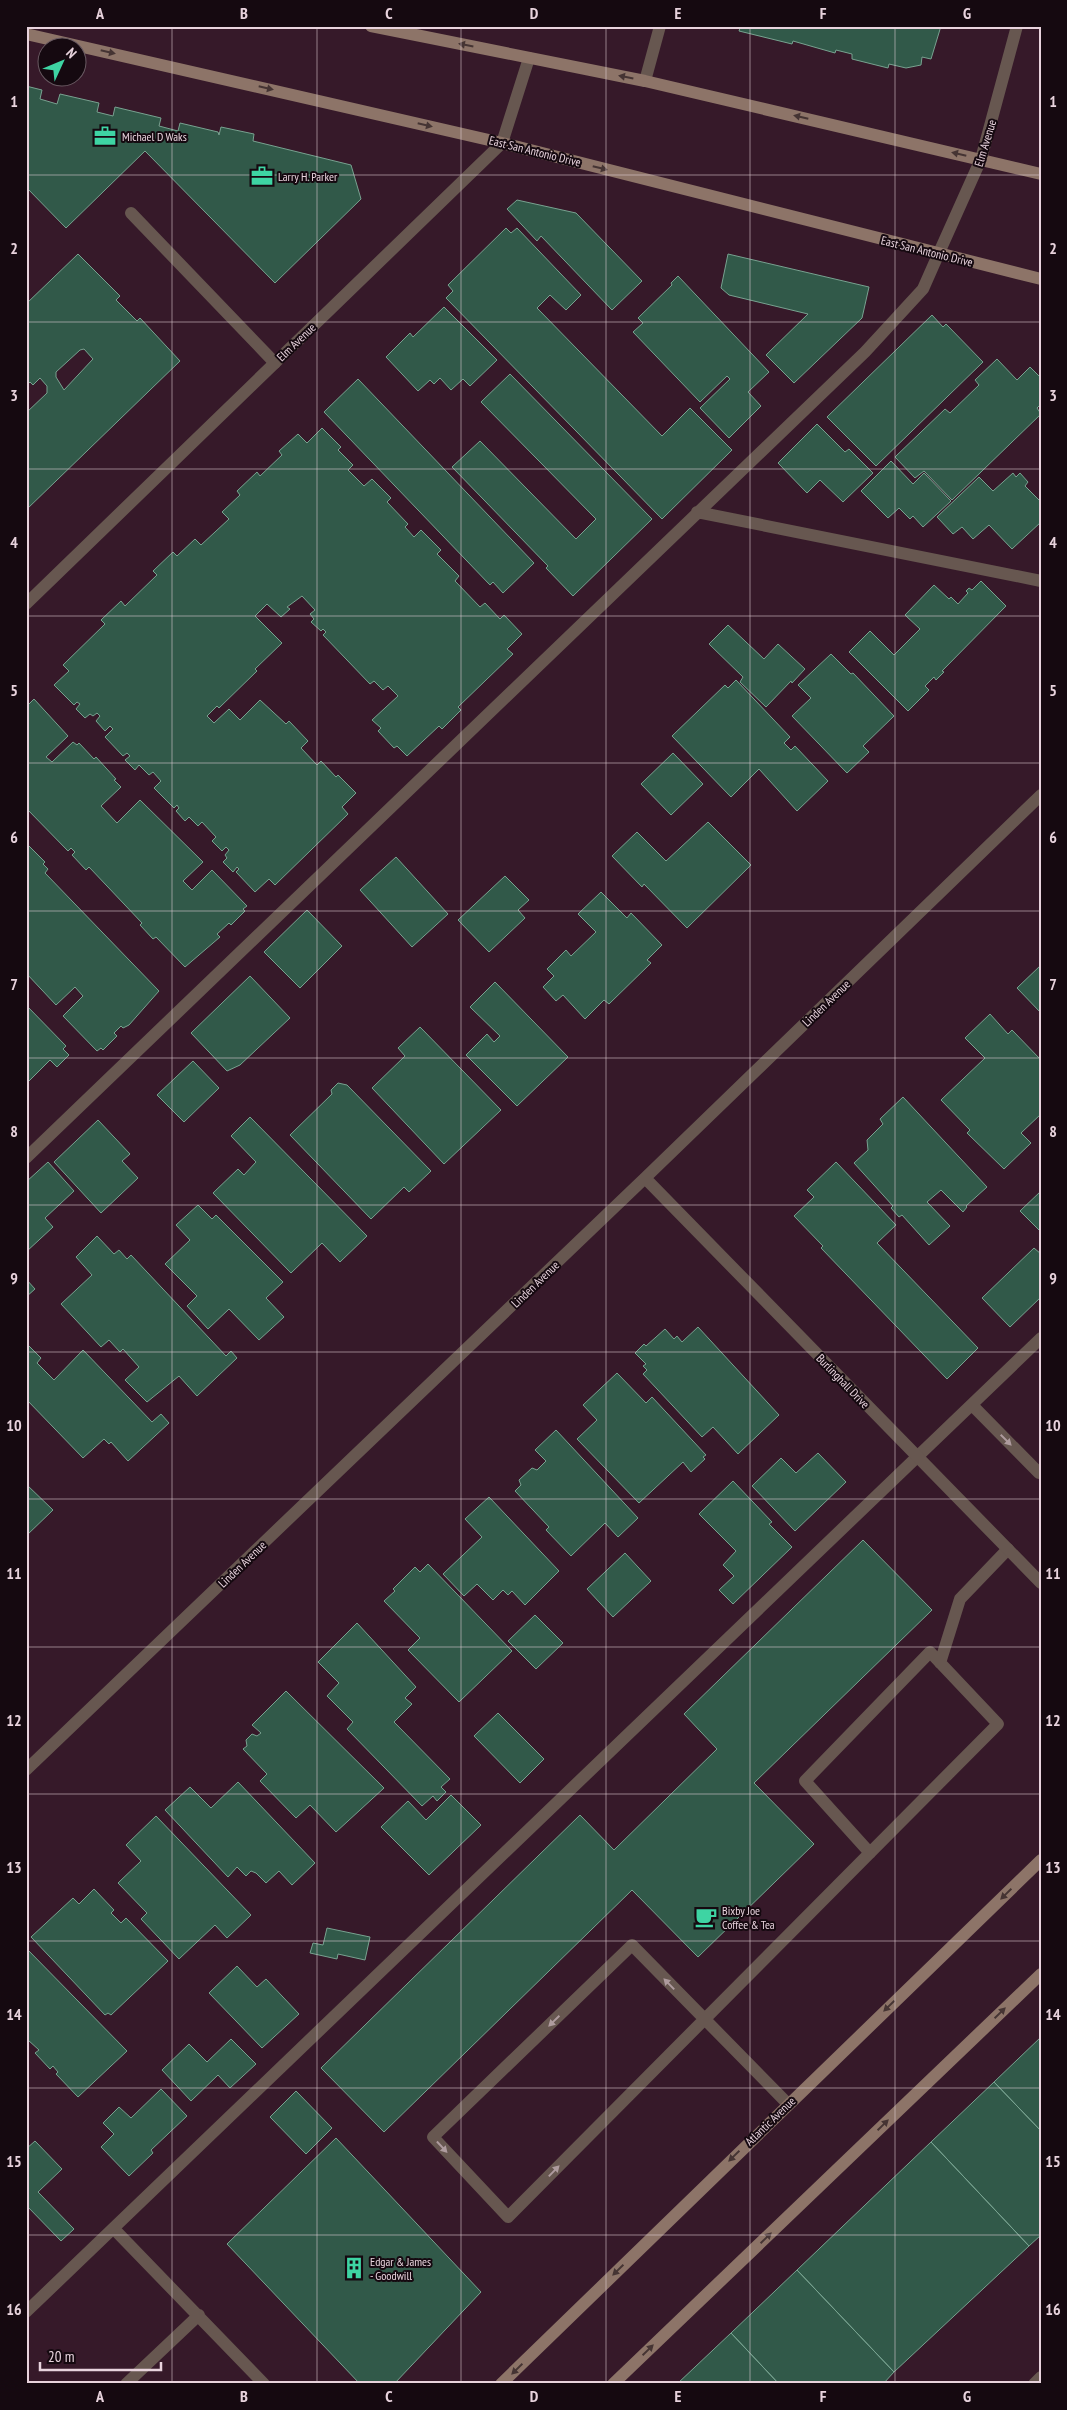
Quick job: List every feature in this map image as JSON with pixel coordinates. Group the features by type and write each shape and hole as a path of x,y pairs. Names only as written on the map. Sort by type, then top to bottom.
{"main road":[{"path":"371,26 645,81 1041,174"},
{"name":"East San Antonio Drive","path":"26,34 502,142 1041,279"},
{"name":"Atlantic Avenue","path":"501,2384 1041,1860"},
{"path":"613,2384 1041,1974"}],"street":[{"path":"645,81 660,26"},
{"name":"Elm Avenue","path":"26,1158 865,352 923,289 981,159 1017,26"},
{"name":"Elm Avenue","path":"26,604 502,142 529,58"},
{"path":"131,214 275,363"},
{"path":"698,512 1041,582"},
{"name":"Linden Avenue","path":"26,1770 645,1178 1041,795"},
{"name":"Burlinghall Drive","path":"645,1178 1041,1583"},
{"path":"26,2312 1041,1338"},
{"path":"972,1405 1039,1473 1041,1471"},
{"path":"940,1663 960,1599 1008,1549"},
{"path":"788,2104 703,2019 632,1945 433,2138 508,2218 703,2019 870,1853 998,1724 930,1652 805,1781 870,1853"},
{"path":"114,2229 264,2384"},
{"path":"126,2384 199,2315"},
{"path":"1034,2384 1041,2378"}],"building":[{"path":"734,26 941,26 931,59 922,57 921,65 906,68 889,64 888,68 852,59 852,54 836,50 835,53 793,41 792,44 739,31 740,28"},
{"name":"Larry H. Parker","path":"26,86 42,90 40,99 57,104 60,94 99,103 97,112 113,116 115,107 161,118 159,126 178,131 180,123 218,132 219,135 221,127 254,134 253,141 351,165 361,199 275,283 145,151 66,228 26,187"},
{"path":"517,200 576,213 642,281 612,310 541,236 537,241 507,209"},
{"path":"506,228 511,233 517,228 581,295 566,310 550,295 537,308 662,436 690,408 732,450 662,519 446,298 453,291 448,285"},
{"path":"78,254 120,296 116,300 137,321 140,318 180,361 26,510 26,413 47,393 47,386 40,378 33,385 30,382 26,386 26,304","holes":["84,349 93,359 64,390 56,377 56,372 80,350"]},
{"path":"728,254 869,287 862,318 794,383 766,355 808,314 729,295 721,288"},
{"path":"678,276 769,372 748,392 761,406 729,438 700,408 730,379 727,376 700,402 633,332 643,323 638,318 672,285 671,283"},
{"path":"444,307 497,360 470,386 463,379 451,390 440,378 434,384 430,380 418,391 386,357 410,333 413,337"},
{"path":"932,315 943,327 946,324 983,362 876,466 827,417"},
{"path":"997,359 1017,380 1030,367 1041,378 1041,404 1037,408 1041,414 952,500 924,471 915,478 895,457 945,409 950,413 979,385 975,380"},
{"path":"510,374 652,519 573,596 546,568 548,566 452,467 480,441 576,539 596,519 481,402"},
{"path":"358,379 534,563 503,593 493,582 490,585 324,412"},
{"path":"817,424 845,452 849,449 873,473 843,502 820,480 807,493 778,463"},
{"path":"322,428 341,447 338,450 353,465 348,470 364,486 372,479 391,498 387,502 408,524 405,527 414,537 421,530 441,550 437,554 459,576 455,581 480,607 485,603 500,619 504,615 522,634 507,649 513,654 458,707 461,710 442,729 439,726 407,756 397,746 394,748 378,731 381,728 372,720 398,696 388,686 383,690 374,681 370,684 323,635 326,632 323,629 321,631 311,622 314,619 310,614 315,610 302,596 287,607 290,609 281,617 267,604 255,616 282,643 255,669 257,671 219,708 217,706 207,716 214,723 229,709 240,720 260,700 286,724 289,721 308,741 301,748 317,765 321,761 336,777 338,775 356,793 342,807 348,814 275,885 269,879 255,892 236,872 239,869 237,867 233,872 223,862 227,858 225,855 229,850 226,847 222,851 212,841 216,837 202,822 198,826 189,817 185,821 176,811 179,808 177,805 174,808 154,788 161,781 153,772 149,775 139,765 135,770 125,760 130,756 127,753 123,756 105,737 113,729 110,726 105,731 96,721 100,716 97,713 93,716 90,714 85,718 76,709 80,704 77,702 74,705 54,685 69,671 63,665 105,624 101,620 121,601 125,606 157,575 153,571 173,552 177,556 195,539 201,545 229,519 222,512 240,495 237,491 257,472 260,476 282,455 279,451 298,434 307,443"},
{"path":"891,461 913,484 924,473 951,501 923,527 913,516 910,519 899,508 888,518 861,491"},
{"path":"1013,473 1016,477 1020,473 1028,482 1025,486 1041,502 1041,522 1012,549 989,525 973,539 962,527 953,534 937,517 979,477 993,491"},
{"path":"981,581 1006,606 942,671 944,672 936,680 934,677 925,686 929,690 908,711 849,652 870,631 894,655 920,629 905,615 934,585 949,599 951,597 958,604 968,593 966,591 969,588 972,590"},
{"path":"728,625 764,659 778,644 805,669 766,707 740,682 743,677 709,644"},
{"path":"831,654 851,674 853,673 894,716 863,746 869,752 847,773 792,716 811,698 798,685"},
{"path":"736,680 790,737 784,743 791,750 795,746 828,781 797,811 759,769 731,797 672,736 725,685 728,688"},
{"path":"34,699 68,736 46,757 52,762 73,742 77,745 79,743 94,759 96,757 121,787 101,806 117,823 140,800 203,862 183,881 192,890 212,870 247,906 243,909 245,911 231,925 229,923 217,934 220,937 185,967 156,937 153,939 140,925 142,923 89,867 86,870 72,855 75,852 71,848 68,851 26,808 26,707"},
{"path":"673,753 703,784 671,815 641,784"},
{"path":"708,822 751,865 687,928 644,884 642,887 612,856 637,832 666,861"},
{"path":"26,843 45,862 43,864 48,869 45,873 159,991 129,1025 123,1028 121,1026 114,1033 117,1036 103,1050 101,1048 97,1051 63,1016 83,996 75,987 56,1005 26,973"},
{"path":"396,857 448,914 412,947 360,890"},
{"path":"505,876 529,900 518,910 525,918 489,952 458,920"},
{"path":"601,892 627,918 631,913 662,945 647,960 651,963 609,1004 604,1000 585,1019 563,995 556,1001 543,987 554,976 547,969 566,950 571,956 596,932 578,914"},
{"path":"307,910 342,946 300,988 264,952"},
{"path":"1041,965 1041,1013 1017,988"},
{"path":"250,976 290,1018 240,1065 227,1071 191,1033"},
{"path":"495,982 568,1057 517,1106 466,1055 487,1034 494,1042 500,1036 470,1007"},
{"path":"26,1005 66,1046 63,1049 69,1055 57,1067 50,1060 26,1084"},
{"path":"990,1014 1008,1034 1012,1030 1041,1060 1041,1114 1021,1133 1031,1143 1004,1169 967,1133 970,1130 941,1100 985,1058 965,1038"},
{"path":"420,1027 501,1110 444,1164 372,1088 405,1056 398,1048"},
{"path":"193,1061 219,1088 184,1122 157,1095"},
{"path":"338,1083 347,1085 431,1171 409,1192 404,1187 371,1219 290,1135 332,1094 331,1090"},
{"path":"903,1097 987,1187 966,1206 963,1212 941,1190 927,1202 950,1226 929,1245 902,1215 899,1217 891,1208 893,1206 854,1163 868,1150 867,1140 883,1124 880,1119"},
{"path":"250,1117 367,1236 340,1262 322,1243 291,1273 213,1193 238,1169 244,1175 256,1162 231,1136"},
{"path":"98,1120 130,1154 122,1161 138,1178 101,1213 54,1162"},
{"path":"48,1162 74,1191 45,1218 53,1227 26,1252 26,1182"},
{"path":"836,1162 896,1225 877,1243 978,1348 947,1379 821,1248 823,1246 794,1216 814,1197 807,1190"},
{"path":"1041,1191 1041,1232 1020,1211"},
{"path":"198,1205 212,1219 216,1215 283,1282 266,1298 284,1317 259,1340 229,1309 208,1329 187,1306 197,1296 165,1264 190,1240 176,1225"},
{"path":"97,1236 114,1254 119,1250 127,1259 131,1255 226,1356 231,1351 237,1358 197,1396 179,1376 147,1402 125,1380 139,1367 123,1349 120,1352 109,1340 101,1347 61,1304 92,1275 76,1257"},
{"path":"1034,1248 1041,1254 1041,1297 1010,1327 982,1298"},
{"path":"26,1279 35,1289 26,1297"},
{"path":"698,1327 779,1415 738,1454 713,1427 702,1437 643,1374 647,1370 643,1366 646,1364 635,1353 665,1329 674,1339 677,1336 682,1342"},
{"path":"26,1343 41,1358 37,1363 54,1380 83,1350 152,1422 161,1414 169,1423 128,1461 111,1442 109,1444 104,1439 83,1458 26,1399"},
{"path":"617,1373 646,1403 652,1397 706,1455 703,1457 705,1459 691,1472 683,1462 639,1503 577,1439 597,1420 583,1405"},
{"path":"556,1430 638,1518 618,1537 605,1523 571,1556 546,1530 549,1527 515,1491 521,1485 519,1480 532,1468 537,1470 546,1461 535,1450"},
{"path":"818,1453 846,1482 795,1531 752,1486 781,1458 796,1473"},
{"path":"733,1481 772,1522 769,1524 792,1547 733,1604 719,1590 734,1576 723,1565 736,1551 699,1514"},
{"path":"26,1484 53,1510 26,1536"},
{"path":"489,1497 559,1571 525,1605 512,1591 508,1595 503,1590 493,1600 477,1584 464,1596 443,1574 482,1537 465,1519"},
{"path":"863,1540 932,1610 754,1783 814,1844 698,1957 632,1890 384,2132 321,2068 580,1815 614,1850 717,1749 684,1714"},
{"path":"625,1553 651,1581 613,1617 587,1589"},
{"path":"428,1564 512,1651 459,1702 408,1650 420,1638 384,1601 415,1567 420,1572"},
{"path":"535,1615 563,1643 536,1669 508,1641"},
{"path":"357,1623 416,1687 405,1698 412,1704 394,1722 450,1779 441,1787 446,1792 437,1801 433,1796 422,1806 347,1729 353,1722 327,1696 339,1683 318,1662"},
{"path":"286,1691 384,1788 336,1832 310,1805 296,1818 260,1781 267,1774 243,1749 247,1746 246,1740 252,1734 257,1736 261,1733 252,1725"},
{"path":"498,1713 544,1759 520,1783 474,1736"},
{"path":"238,1782 315,1863 292,1885 279,1871 266,1883 256,1873 251,1871 246,1876 237,1867 228,1877 165,1810 190,1787 211,1808"},
{"path":"451,1795 481,1825 429,1875 381,1827 408,1801 426,1820"},
{"path":"156,1816 251,1915 227,1938 215,1925 179,1959 141,1919 147,1913 118,1883 141,1861 126,1845"},
{"path":"94,1889 114,1910 111,1913 121,1923 126,1918 168,1961 111,2015 108,2013 105,2015 31,1937 73,1898 79,1904"},
{"path":"327,1928 370,1937 365,1960 338,1954 337,1959 310,1953 313,1943 323,1945"},
{"path":"26,1948 127,2051 78,2097 56,2074 58,2072 53,2066 50,2069 35,2053 39,2050 28,2040 26,2041"},
{"path":"237,1966 257,1987 266,1979 299,2014 262,2048 209,1993"},
{"path":"1041,2037 1041,2131 994,2082"},
{"path":"231,2039 256,2064 230,2088 218,2075 191,2101 162,2070 189,2044 207,2062"},
{"path":"994,2082 1041,2131 1041,2235 1029,2246 931,2142"},
{"path":"161,2089 187,2116 151,2150 153,2153 129,2176 101,2147 114,2134 103,2123 119,2107 131,2118"},
{"path":"296,2091 332,2128 306,2154 270,2117"},
{"name":"Edgar & James - Goodwill","path":"336,2138 481,2292 394,2384 360,2384 227,2244"},
{"path":"35,2141 62,2169 38,2192 74,2229 61,2241 26,2205 26,2149"},
{"path":"931,2142 1029,2246 894,2372 797,2270"},
{"path":"797,2270 894,2372 883,2384 779,2384 731,2333"},
{"path":"731,2333 779,2384 677,2384"}],"place":[{"name":"Michael D Waks","path":"105,136"},
{"name":"Larry H. Parker","path":"262,176"},
{"name":"Bixby Joe Coffee & Tea","path":"706,1917"},
{"name":"Edgar & James - Goodwill","path":"354,2268"}]}
